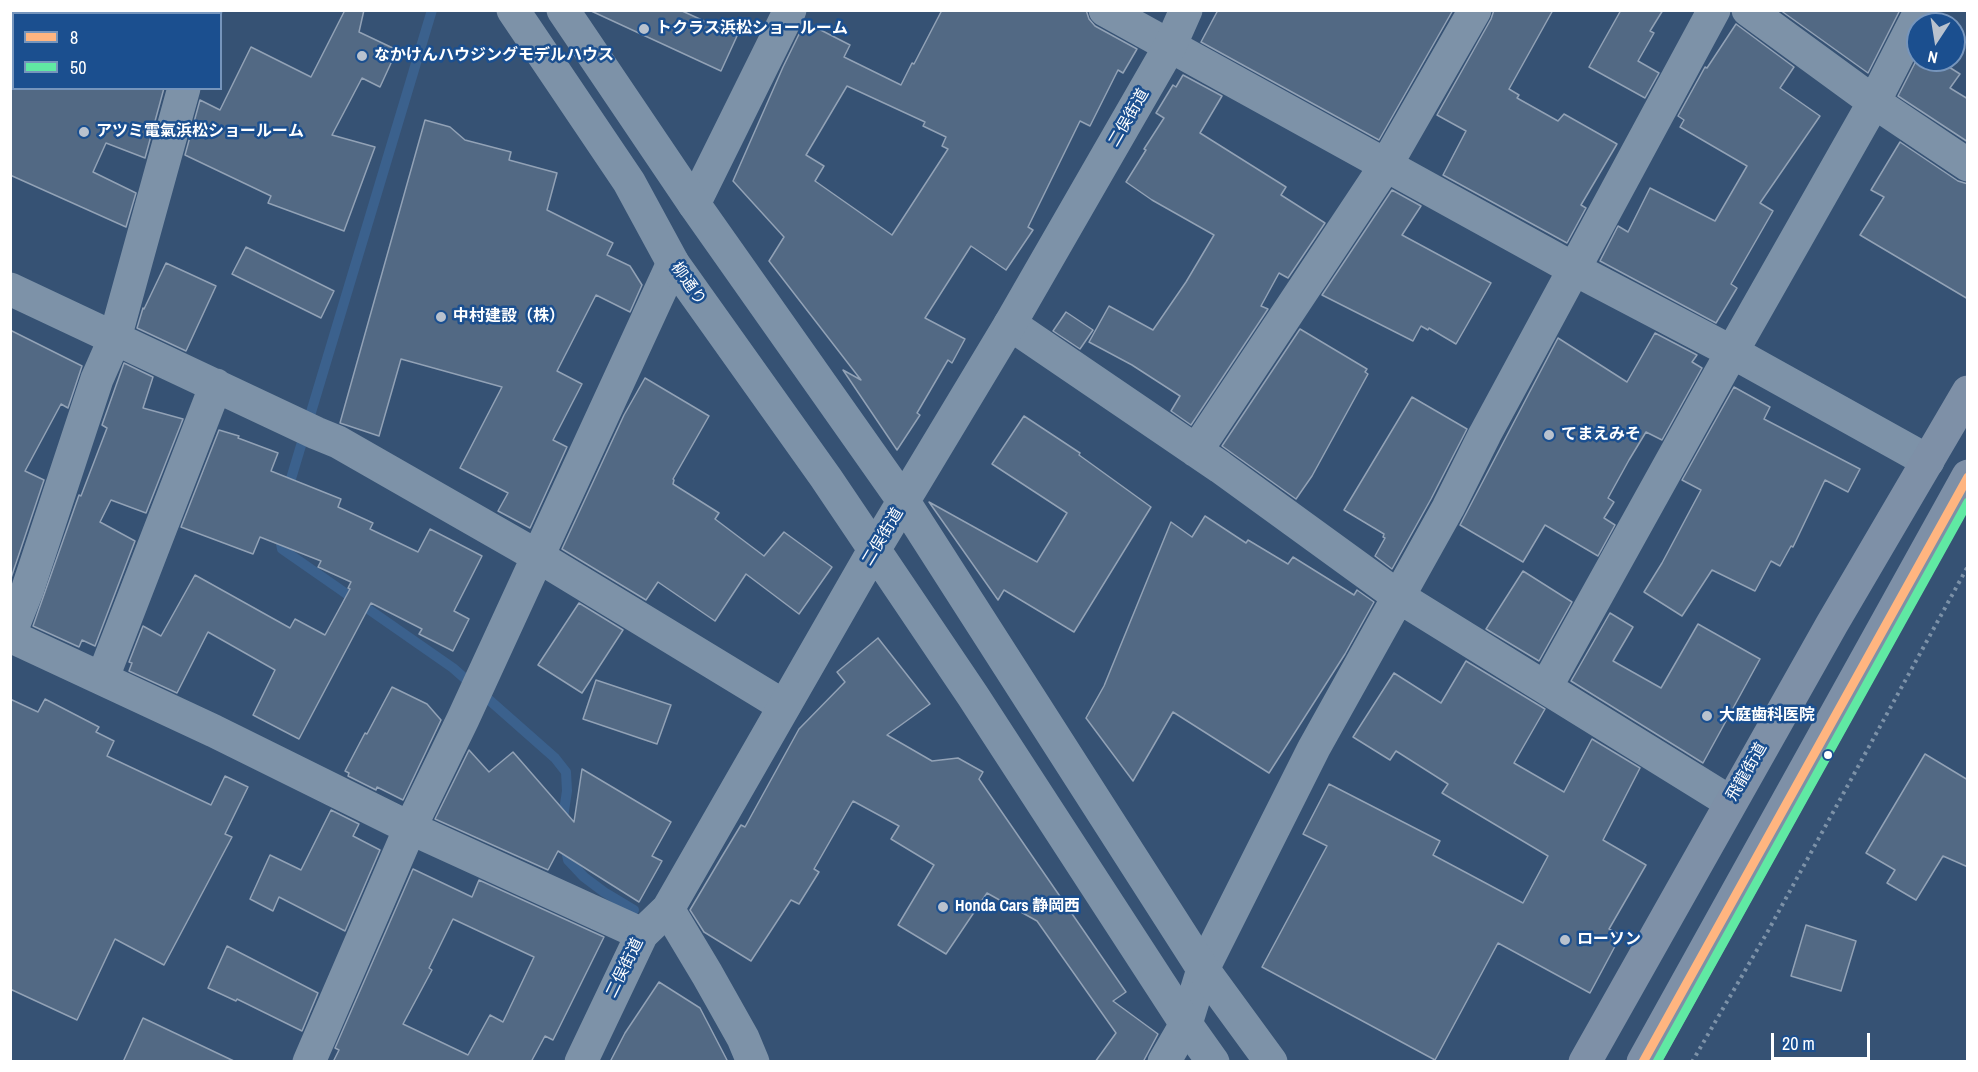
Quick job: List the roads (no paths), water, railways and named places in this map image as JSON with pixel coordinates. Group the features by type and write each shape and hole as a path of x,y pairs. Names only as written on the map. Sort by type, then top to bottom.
{"highway":[{"name":"飛龍街道","path":"1585,1062 1730,802 1968,392"},
{"path":"1643,1062 1968,476"}],"street":[{"name":"柳通り","path":"513,10 629,183 673,263 819,469 973,696 1213,1062"},
{"path":"562,10 694,204 904,502 1203,969 1271,1062"},
{"path":"694,204 790,10"},
{"path":"1105,10 1574,269 1732,351 1928,461"},
{"name":"二俣街道","path":"581,1062 642,934 668,909 874,550 1010,324 1170,46 1186,10"},
{"path":"1196,451 1386,165 1475,10"},
{"path":"1164,1062 1186,1024 1203,969 1314,748 1448,508 1714,10"},
{"path":"1748,10 1874,102 1968,165"},
{"path":"1546,687 1732,351 1874,102 1921,10"},
{"path":"183,90 115,338 97,379 27,591 10,635 103,677 410,828 642,934"},
{"path":"309,1062 410,828 463,719 673,263"},
{"path":"10,289 338,441 538,557 784,706"},
{"path":"1010,324 1196,451 1399,597 1730,802"},
{"path":"103,677 216,385"},
{"path":"668,909 712,983 753,1062"}],"waterway":[{"path":"287,492 432,10"},
{"path":"279,533 282,549 453,668 555,758 566,772 567,791 562,824"},
{"path":"565,845 568,860 584,877 634,910"}],"place":[{"name":"トクラス浜松ショールーム","path":"644,29"},
{"name":"なかけんハウジングモデルハウス","path":"362,56"},
{"name":"アツミ電氣浜松ショールーム","path":"84,132"},
{"name":"中村建設（株）","path":"441,317"},
{"name":"てまえみそ","path":"1549,435"},
{"name":"大庭歯科医院","path":"1707,716"},
{"name":"Honda Cars 静岡西","path":"943,907"},
{"name":"ローソン","path":"1565,940"}]}
